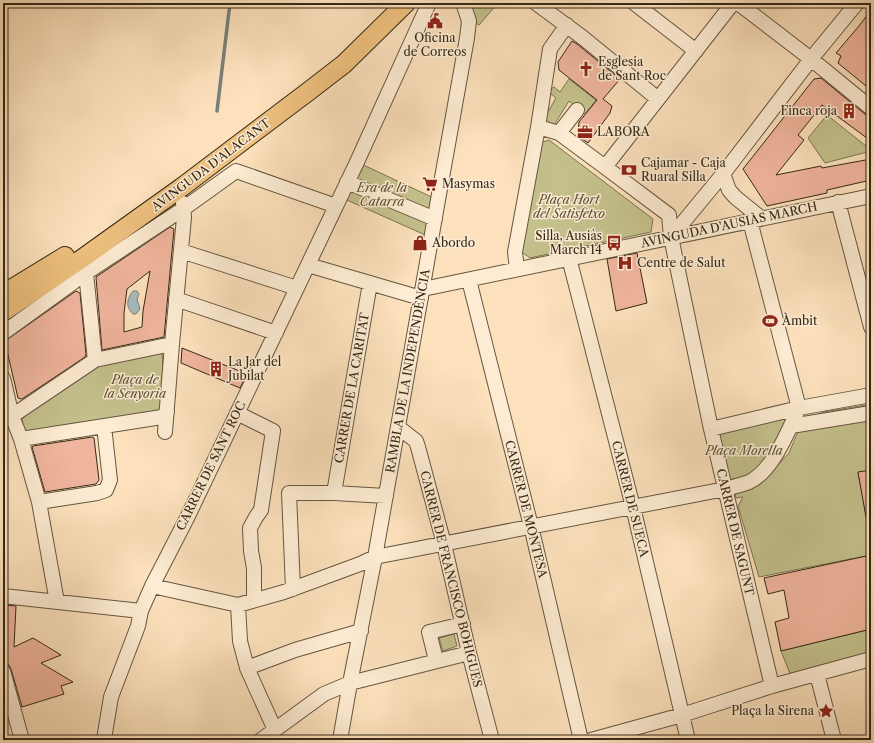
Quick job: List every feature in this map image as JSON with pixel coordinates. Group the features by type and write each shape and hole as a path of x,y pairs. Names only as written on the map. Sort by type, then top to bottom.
{"main road":[{"name":"AVINGUDA D'ALACANT","path":"3,294 75,250 201,162 346,50 393,3"},
{"name":"AVINGUDA D'ALACANT","path":"3,312 80,260 182,187 344,64 406,3"}],"street":[{"name":"CARRER DE SANT ROC","path":"104,740 104,733 112,697 138,626 141,611 152,586 308,265 429,3"},
{"name":"RAMBLA DE LA INDEPENDÈNCIA","path":"340,740 375,557 467,38 469,21 463,3"},
{"path":"536,3 567,25 658,100"},
{"path":"634,3 696,51"},
{"path":"605,167 733,3"},
{"path":"738,3 871,108"},
{"path":"671,237 723,174 857,3"},
{"path":"517,269 515,252 538,127 550,49 567,25"},
{"path":"538,127 559,133 578,110"},
{"name":"CARRER DE SAGUNT","path":"559,133 669,215 671,237 711,429 772,686"},
{"name":"AVINGUDA D'ALACANT","path":"3,333 86,273 236,172 336,206"},
{"path":"152,586 238,605 293,589 375,557 725,489 750,481 763,472 776,455 799,408 755,220 730,190 723,174"},
{"path":"347,182 435,219"},
{"path":"165,432 184,218 182,187"},
{"name":"AVINGUDA D'AUSIÀS MARCH","path":"422,294 469,280 517,269 871,196"},
{"path":"838,202 871,327"},
{"path":"181,251 297,288"},
{"name":"CARRER DE SUECA","path":"570,258 633,507 688,740"},
{"path":"308,265 370,283 422,294"},
{"path":"86,273 95,360"},
{"name":"CARRER DE MONTESA","path":"469,280 531,526 581,740"},
{"name":"CARRER DE LA CARITAT","path":"334,493 370,283"},
{"path":"176,299 276,332"},
{"path":"8,418 95,360 172,344"},
{"path":"3,378 8,418 21,438 39,502 57,602"},
{"path":"711,429 799,408 871,395"},
{"path":"21,438 162,417 167,412"},
{"path":"237,413 273,431 261,510 250,528 251,551 254,568 254,600"},
{"path":"791,426 871,413"},
{"path":"39,502 97,493 106,490 110,480 104,426"},
{"name":"CARRER DE FRANCISCO BOHIGUES","path":"398,427 416,441 444,544 469,653 492,740"},
{"path":"293,589 289,493 334,493 386,496"},
{"path":"3,596 141,611"},
{"path":"238,605 240,642 247,668 275,730"},
{"path":"436,660 429,632 463,624"},
{"path":"247,668 295,650 361,631"},
{"path":"261,740 324,694 350,683 436,660 469,653"},
{"path":"591,740 682,715 772,686 871,659"},
{"path":"817,674 834,740"},
{"path":"4,676 22,740"}],"green space":[{"path":"469,3 498,3 479,25 474,22"},
{"path":"569,79 596,100 585,114 569,101 554,125 544,119 556,98 550,93 551,89 554,87 560,92"},
{"path":"827,115 871,151 825,163 808,138"},
{"name":"Plaça Hort del Satisfetxo","path":"549,140 653,219 651,232 530,258 519,250 539,143"},
{"name":"Era de la Catarra","path":"357,162 438,200 432,238 340,197"},
{"name":"Plaça de la Senyoria","path":"162,352 165,405 159,410 29,433 24,429 22,420 28,409 88,369"},
{"path":"871,404 871,470 858,473 871,541 871,555 759,577 738,506 743,497 736,498 735,493 761,483 789,453 803,419 824,412"},
{"name":"Plaça Morella","path":"791,416 760,470 747,479 726,480 715,434"},
{"path":"871,629 871,653 791,676 781,651"},
{"path":"454,634 457,646 443,651 439,638"}],"shaded area":[{"path":"133,291 137,291 139,294 137,299 140,309 136,314 133,314 130,311 128,305 129,297"}],"building":[{"path":"871,10 871,90 838,63 841,56 836,53"},
{"name":"Esglesia de Sant Roc","path":"572,41 620,79 603,99 612,106 610,113 588,143 578,136 579,122 597,100 559,70 558,62"},
{"path":"821,78 866,115 871,116 871,141 822,105 798,135 804,140 776,175 821,166 822,168 871,159 871,180 827,190 827,193 767,206 743,169 814,79"},
{"path":"170,227 174,229 164,337 102,350 96,277","holes":["150,271 143,311 142,327 124,332 124,313 127,289"]},
{"path":"637,253 647,303 616,311 607,259"},
{"path":"76,291 80,293 86,354 85,357 22,399 18,398 5,341"},
{"name":"La Jar del Jubilat","path":"182,348 247,374 240,388 181,363"},
{"path":"92,437 94,438 99,480 96,484 45,492 32,447"},
{"path":"871,470 871,517 866,517 858,472"},
{"path":"871,555 871,629 781,651 775,622 789,618 784,590 768,594 764,578"},
{"path":"3,605 16,606 14,647 33,638 61,655 41,663 73,682 61,686 64,694 22,707 11,669 9,665 3,661"}],"waterway":[{"path":"217,111 230,3"}],"place":[{"name":"Oficina de Correos","path":"435,21"},
{"name":"Esglesia de Sant Roc","path":"586,69"},
{"name":"Finca roja","path":"849,111"},
{"name":"LABORA","path":"585,132"},
{"name":"Cajamar - Caja Ruaral Silla","path":"629,170"},
{"name":"Masymas","path":"430,184"},
{"name":"Abordo","path":"420,243"},
{"name":"Silla, Ausiàs March 14","path":"614,243"},
{"name":"Centre de Salut","path":"625,263"},
{"name":"Àmbit","path":"770,321"},
{"name":"La Jar del Jubilat","path":"216,369"},
{"name":"Plaça la Sirena","path":"826,711"}]}
